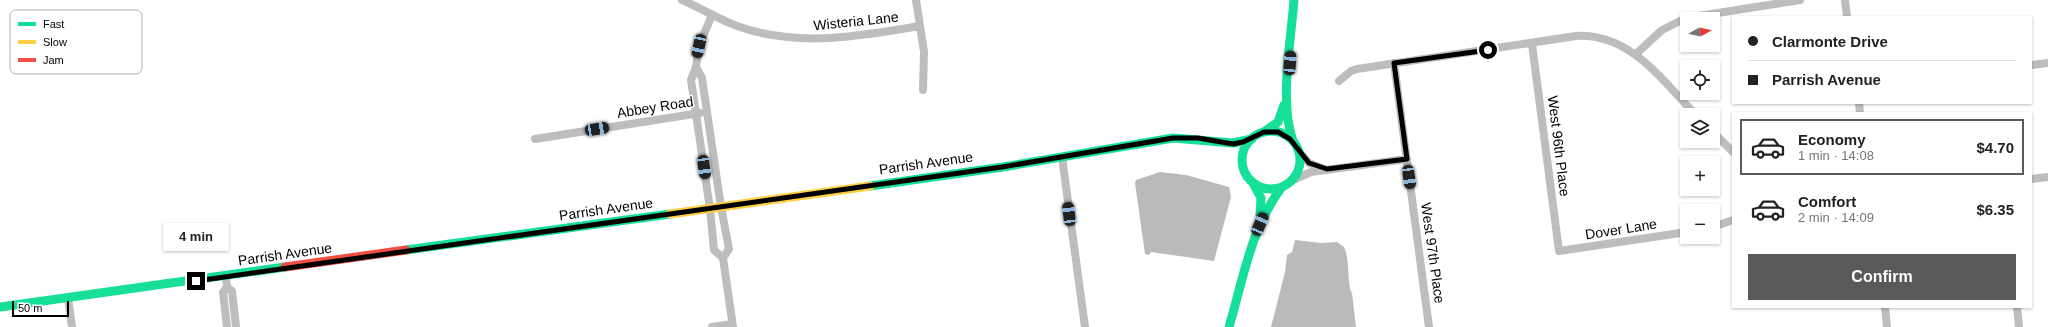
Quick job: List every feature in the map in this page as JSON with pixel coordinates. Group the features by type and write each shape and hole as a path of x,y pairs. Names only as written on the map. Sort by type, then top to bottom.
{"street":[{"name":"Wisteria Lane","path":"682,0 712,15 759,33 805,39 842,38 920,26"},
{"path":"916,0 924,62 923,90"},
{"path":"1291,181 1298,169 1300,159 1288,127 1287,93 1294,0"},
{"path":"1636,54 1662,30 1686,18 1800,0"},
{"path":"1845,0 1848,16"},
{"path":"712,15 699,46 696,68 691,80 710,209 714,250 723,258 733,326 712,327"},
{"path":"1339,81 1351,71 1357,69 1532,44 1575,36 1592,36 1617,43 1636,54 1689,108"},
{"name":"West 96th Place","path":"1532,44 1560,251"},
{"name":"West 97th Place","path":"1394,63 1429,327"},
{"path":"2032,65 2048,63"},
{"path":"696,68 702,78 721,207 729,249 723,258"},
{"name":"Parrish Avenue","path":"0,307 710,209 1062,157 1173,138 1198,138 1214,142 1238,144 1264,132 1279,120 1287,93"},
{"name":"Abbey Road","path":"536,139 707,112"},
{"path":"1264,132 1282,133 1310,164 1327,169"},
{"path":"1244,169 1243,155 1246,146 1252,138"},
{"path":"1720,139 1732,151"},
{"name":"Parrish Avenue","path":"1214,142 1234,153 1251,180 1261,198 1260,224"},
{"path":"1062,157 1085,327"},
{"path":"1229,327 1260,224 1270,200 1282,186 1306,173 1407,159"},
{"path":"2032,179 2048,177"},
{"path":"1251,180 1264,188 1282,186"},
{"path":"1720,225 1732,220"},
{"name":"Dover Lane","path":"1560,251 1680,233"},
{"path":"226,276 227,287 223,292 227,327"},
{"path":"227,287 232,291 236,327"},
{"path":"68,298 72,327"},
{"path":"1885,308 1887,327"},
{"path":"2016,308 2019,327"}],"shaded area":[{"path":"1160,172 1186,175 1229,187 1231,197 1214,261 1151,252 1149,255 1145,254 1135,183 1136,180"},
{"path":"1295,240 1321,243 1337,242 1344,247 1347,258 1349,284 1352,293 1356,327 1271,327 1285,272 1287,255 1292,252"}],"traffic: fast":[{"path":"1293,141 1289,126 1286,90 1294,0"},
{"path":"1264,132 1278,122 1284,105"},
{"path":"1271,131 1287,136 1295,144 1300,160 1295,176 1287,184 1271,189 1255,184 1247,176 1242,160 1247,144 1255,136 1271,131"},
{"path":"870,186 1003,167 1173,138 1233,143 1252,139"},
{"path":"1253,183 1261,198 1260,215"},
{"path":"1229,327 1255,236 1271,203 1282,187"},
{"path":"406,250 670,214"},
{"path":"0,307 285,267"}],"traffic: slow":[{"path":"670,214 870,186"}],"traffic: jam":[{"path":"285,267 406,250"}],"route":[{"path":"196,281 1002,167 1096,152 1163,139 1190,137 1214,142 1238,144 1264,132 1273,131 1286,135 1309,163 1314,166 1327,169 1407,159 1394,63 1488,50"}]}
